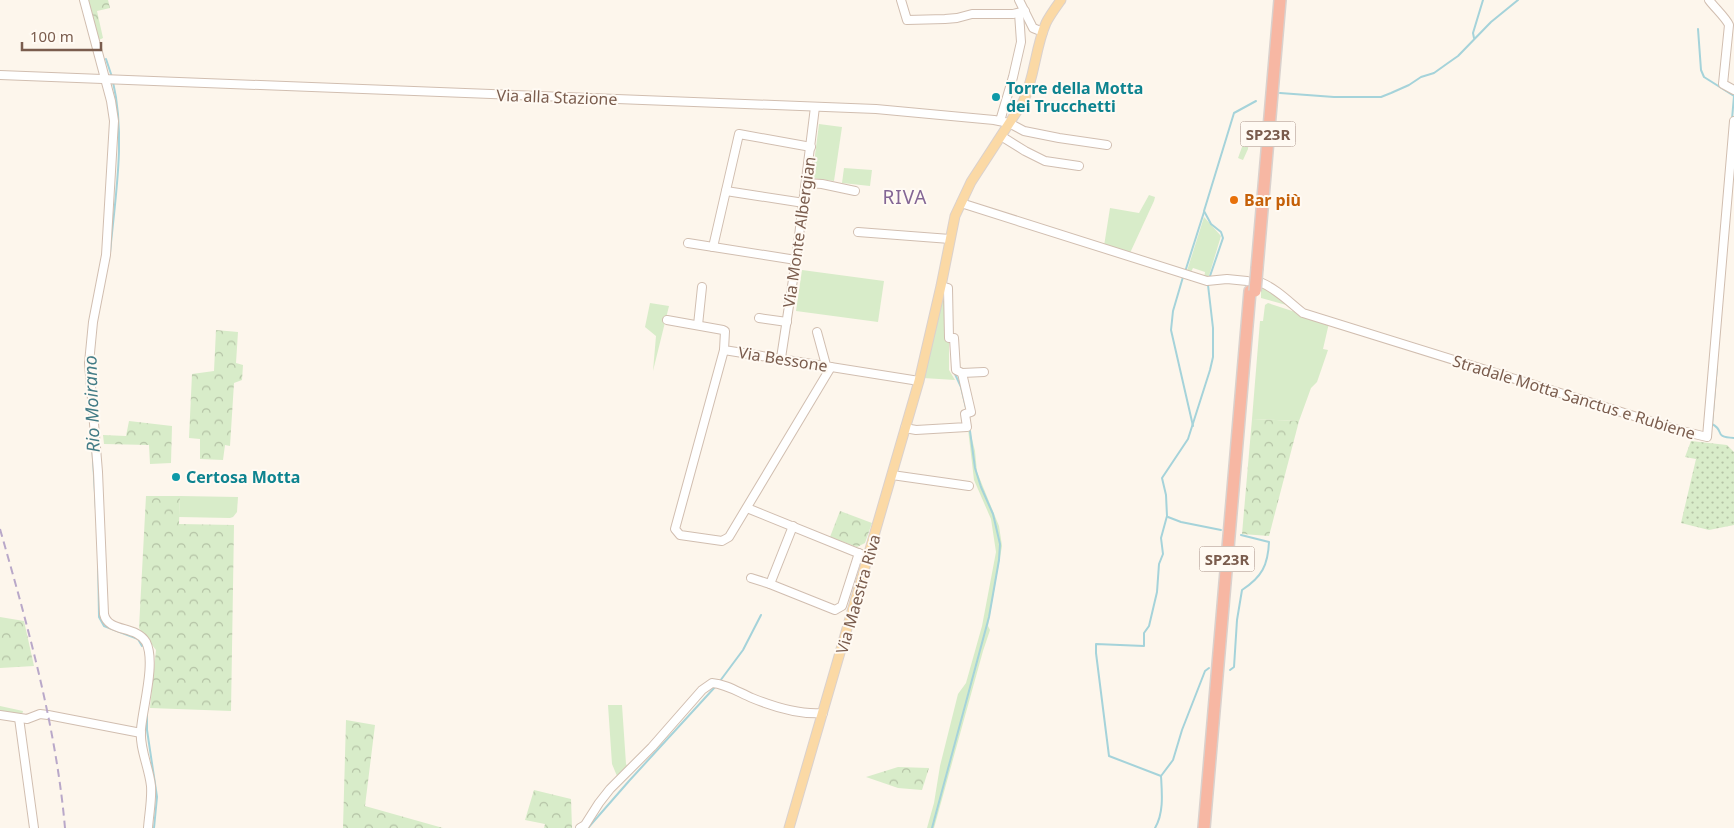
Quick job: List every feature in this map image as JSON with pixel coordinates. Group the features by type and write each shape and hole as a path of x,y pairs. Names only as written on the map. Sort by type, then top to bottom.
{"highway":[{"name":"SP23R","path":"1210,828 1274,0"},
{"name":"SP23R","path":"1254,268 1280,0"},
{"name":"SP23R","path":"1204,828 1253,286"}],"main road":[{"name":"Via Maestra Riva","path":"789,828 919,381 955,216 971,182 1023,102 1030,87 1046,21 1061,0"}],"street":[{"path":"84,0 113,113 113,148 106,255 93,326 89,363 98,472 104,614 105,620 110,625 129,630 145,641 151,660 141,733 151,786 148,828"},
{"path":"901,0 907,20 946,20 972,14 1013,14 1022,12"},
{"path":"1000,120 1021,42 1022,12 1019,0"},
{"path":"1709,0 1729,25 1724,84 1734,90"},
{"path":"1022,12 1033,28 1042,32"},
{"name":"Via alla Stazione","path":"0,75 876,109 1000,120 1024,131 1107,145"},
{"name":"Via Monte Albergian","path":"781,358 804,203 815,107"},
{"name":"Stradale Motta Sanctus e Rubiene","path":"961,203 1207,282 1227,279 1276,290 1303,313 1707,438 1734,121"},
{"path":"713,247 738,134 811,147"},
{"path":"1001,136 1045,161 1079,166"},
{"path":"806,183 822,184 855,191"},
{"path":"726,190 804,203"},
{"path":"858,232 950,239"},
{"path":"688,243 796,260"},
{"path":"941,286 948,288 949,338 954,338 956,370 962,373 984,372"},
{"path":"698,325 702,287"},
{"path":"759,318 787,322"},
{"name":"Via Bessone","path":"667,320 725,331 724,350 919,381"},
{"path":"724,350 676,529 680,535 722,541 729,537 747,508 829,366 817,332"},
{"path":"906,428 916,430 967,427 965,414 971,412 962,373"},
{"path":"892,475 969,486"},
{"path":"747,508 869,556"},
{"path":"770,584 793,526"},
{"path":"751,578 835,610 842,606 859,553"},
{"path":"580,828 585,825 610,789 652,747 702,690 712,683 722,684 752,698 778,707 812,714 823,713"},
{"path":"0,715 27,719 40,714 48,715 141,733"},
{"path":"20,718 34,828"}],"green space":[{"path":"86,0 108,0 110,8 97,11 103,38 97,41"},
{"path":"819,124 842,127 834,181 812,178"},
{"path":"1246,136 1249,138 1248,149 1243,160 1238,158"},
{"path":"844,168 872,170 870,186 842,183"},
{"path":"1149,195 1155,197 1154,201 1130,253 1104,246 1110,208 1139,213"},
{"path":"1204,217 1221,236 1208,279 1204,278 1205,272 1193,268 1191,272 1187,271"},
{"path":"802,270 884,281 878,322 796,311"},
{"path":"1261,285 1274,292 1290,306 1261,298"},
{"path":"943,291 946,297 949,370 955,380 923,378"},
{"path":"650,303 669,306 653,371 656,336 645,327"},
{"path":"1268,303 1329,323 1323,349 1328,350 1317,382 1311,388 1299,421 1252,419 1260,321 1263,321 1265,305"},
{"path":"216,330 238,332 236,363 243,365 242,380 234,383 230,446 225,445 223,460 200,459 200,439 189,438 192,374 214,371"},
{"path":"1252,419 1299,421 1269,536 1242,534"},
{"path":"129,421 172,426 171,463 150,464 149,445 104,444 103,435 126,436"},
{"path":"968,429 975,451 977,472 999,526 1002,546 988,626 990,630 934,828 927,828 958,694 966,683 982,626 996,552 991,519 974,480"},
{"path":"1691,441 1727,445 1734,452 1734,525 1709,530 1681,523 1696,459 1685,457"},
{"path":"146,496 180,496 179,524 234,525 231,711 150,708 156,650 139,628"},
{"path":"180,496 238,497 237,512 230,518 179,517"},
{"path":"840,511 872,523 865,543 857,547 830,537"},
{"path":"0,617 24,621 34,666 0,668"},
{"path":"608,705 622,705 626,764 628,767 617,776 612,764"},
{"path":"0,706 23,711 22,715 0,711"},
{"path":"346,720 375,725 365,806 443,828 343,828"},
{"path":"898,767 929,768 922,790 898,788 866,777"},
{"path":"534,790 571,799 572,828 544,828 545,824 525,820"}],"waterway":[{"path":"1474,38 1473,33 1483,0"},
{"path":"1280,93 1334,97 1381,97 1409,85 1421,77 1434,73 1458,56 1491,22 1518,0"},
{"path":"1698,29 1701,70 1704,77 1734,96 1732,119"},
{"name":"Rio Moirano","path":"106,59 112,77"},
{"name":"Rio Moirano","path":"110,253 117,189 119,146 119,124 113,82"},
{"path":"1209,279 1223,238 1221,232 1211,224 1204,211 1234,113 1256,101"},
{"path":"1185,272 1204,212"},
{"path":"1183,277 1173,311 1171,330 1193,426"},
{"path":"1161,776 1109,756 1096,644 1144,646 1144,633 1149,626 1157,592 1159,564 1163,554 1161,538 1167,516 1166,495 1162,478 1188,439 1213,357 1213,328 1208,285"},
{"path":"1717,366 1712,424 1721,435 1734,438"},
{"name":"Rio Moirano","path":"86,370 88,393"},
{"path":"954,372 961,387 966,408"},
{"name":"Rio Moirano","path":"91,425 96,510"},
{"path":"932,828 989,617 999,560 1000,544 993,514 975,468 970,431"},
{"path":"1168,517 1181,522 1221,530"},
{"path":"1230,670 1234,667 1237,620 1242,590 1255,580 1263,570 1269,542 1241,535"},
{"name":"Rio Moirano","path":"98,555 99,617 104,626 138,639 142,646"},
{"path":"720,681 743,650 761,615"},
{"path":"1155,828 1161,809 1161,776 1173,760 1182,730 1205,671 1209,668"},
{"path":"588,828 715,687"},
{"name":"Rio Moirano","path":"147,712 147,730 157,797 154,828"}],"railway":[{"path":"0,529 40,677 55,752 65,828"}],"place":[{"name":"Torre della Motta dei Trucchetti","path":"996,97"},
{"name":"Bar più","path":"1234,200"},
{"name":"Certosa Motta","path":"176,477"}],"district":[{"name":"RIVA","path":"905,197"}]}
